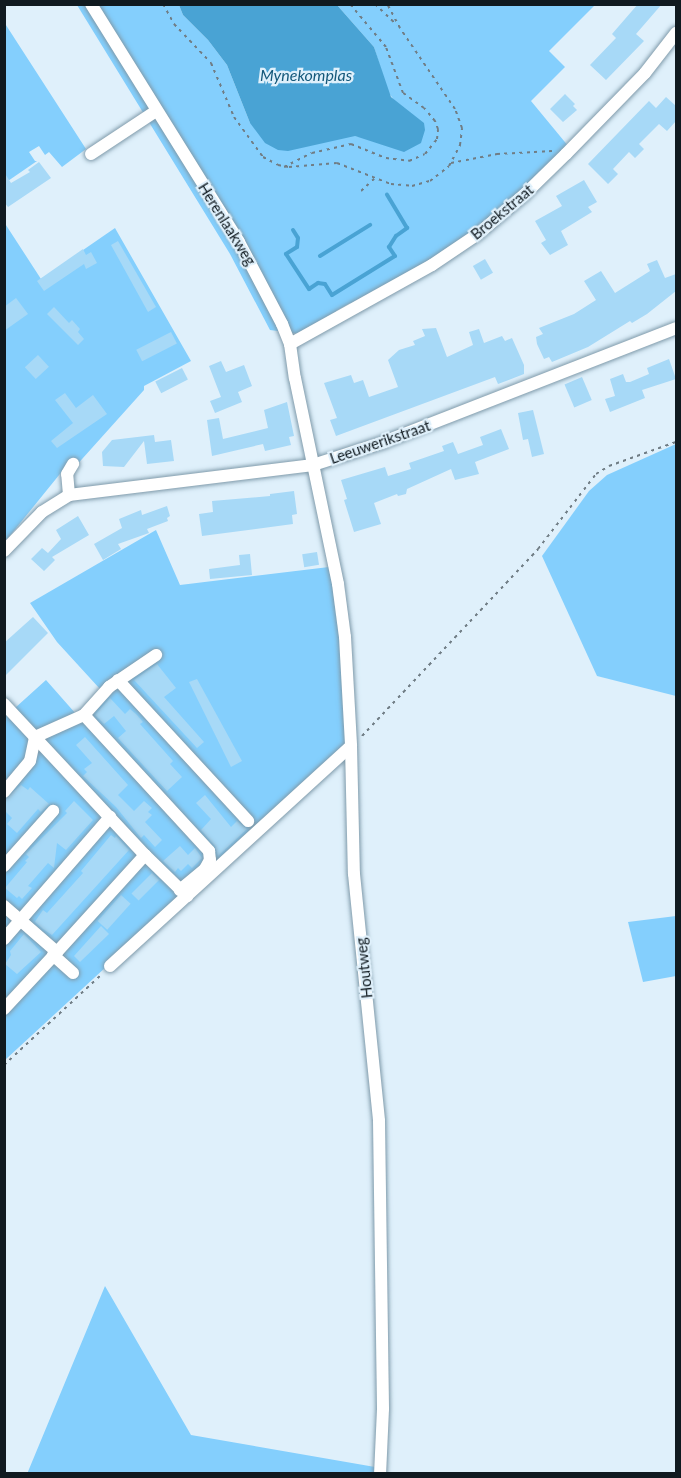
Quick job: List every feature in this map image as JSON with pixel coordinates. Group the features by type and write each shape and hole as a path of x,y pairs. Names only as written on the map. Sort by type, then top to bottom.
{"street":[{"name":"Herenlaakweg","path":"91,4 267,291 290,344 313,465"},
{"name":"Broekstraat","path":"290,344 432,265 478,234 524,195 566,154 645,73 676,33"},
{"path":"91,154 156,111"},
{"name":"Leeuwerikstraat","path":"4,551 42,512 69,495 313,465 384,442 676,328"},
{"path":"69,495 67,474 73,464"},
{"name":"Houtweg","path":"313,465 342,611 351,746 354,874 380,1138 383,1409 380,1473"},
{"path":"35,737 84,715 118,680 156,655"},
{"path":"118,680 248,821"},
{"path":"4,704 183,893"},
{"path":"84,715 209,851 210,860 205,869 183,893 110,966"},
{"path":"4,792 30,761 35,737"},
{"path":"183,893 351,746"},
{"path":"4,866 53,811"},
{"path":"4,939 110,817"},
{"path":"4,1009 145,855"},
{"path":"4,906 55,953 73,973"}],"path":[{"path":"163,4 174,24 203,52 218,74 234,117 263,157 284,167 337,163 399,186 425,183 433,180 451,163 462,137 458,114 400,28 387,4"},
{"path":"284,167 321,150 351,144 386,158 409,161 422,157 437,140 438,129 435,121 424,108 403,93 386,47 350,4"},
{"path":"375,4 400,28"},
{"path":"451,163 507,153 554,151 566,154"},
{"path":"361,191 375,179"},
{"path":"351,746 538,549 596,474 609,466 676,442"},
{"path":"4,1065 110,966"}],"shaded area":[{"path":"77,5 179,5 183,15 208,40 227,65 250,123 363,137 394,100 388,92 374,47 337,5 595,5 549,51 565,67 531,101 569,147 510,202 450,248 353,307 350,303 336,311 338,315 301,334 270,330 230,254"},
{"path":"4,22 86,149 62,167 49,152 45,155 39,146 29,152 37,161 5,183"},
{"path":"4,222 41,279 115,228 191,361 144,386 144,390 74,468 68,464 4,543"},
{"path":"676,444 676,696 597,676 542,556 589,491 607,475"},
{"path":"156,530 180,585 329,567 336,600 346,746 5,1060 5,717 46,680 76,714 82,712 100,689 57,642 30,603"},
{"path":"676,916 676,976 643,982 628,922"},
{"path":"105,1286 191,1435 375,1467 374,1474 27,1474"}],"water":[{"name":"Mynekomplas","path":"179,5 337,5 374,47 391,97 424,123 425,130 421,143 404,152 355,136 288,151 278,150 265,143 250,123 227,65 208,40 183,15"}],"building":[{"path":"638,4 662,4 636,34 644,41 606,80 590,65 616,38 612,34"},
{"path":"565,94 575,104 573,106 577,110 563,122 550,109"},
{"path":"666,97 676,106 676,121 667,131 659,124 639,144 644,149 635,158 629,152 613,169 618,174 608,184 588,164 649,101 656,108"},
{"path":"39,162 51,178 8,207 4,202 4,172 11,183 30,172 28,170"},
{"path":"584,180 597,202 588,207 592,212 561,231 568,245 550,255 541,243 546,240 535,221 562,206 556,196"},
{"path":"118,241 156,307 148,312 111,245"},
{"path":"83,249 86,255 91,252 97,263 86,269 84,264 44,291 37,281"},
{"path":"485,259 493,273 481,280 473,266"},
{"path":"657,260 665,278 676,274 676,291 647,314 632,323 630,321 588,347 552,362 549,357 544,359 537,344 536,337 543,334 539,328 574,314 596,300 584,281 601,271 615,293 650,271 647,264"},
{"path":"16,298 28,314 4,331 4,307"},
{"path":"54,307 69,323 72,320 80,329 78,332 84,339 78,345 47,314"},
{"path":"436,328 447,357 473,345 469,332 479,329 484,343 502,336 505,341 512,338 524,365 524,374 498,384 495,377 336,436 330,420 337,418 324,383 351,375 354,383 363,380 369,397 398,387 388,360 399,350 415,345 413,341 425,336 422,329"},
{"path":"171,332 177,344 142,361 136,350"},
{"path":"38,355 49,367 36,379 25,367"},
{"path":"669,359 676,379 642,390 645,398 610,412 605,399 615,396 610,379 623,374 626,382 630,382 649,374 647,368"},
{"path":"221,361 226,372 244,365 252,386 238,392 242,402 215,413 210,401 221,397 209,366"},
{"path":"182,368 188,380 161,393 155,382"},
{"path":"582,377 592,400 574,407 565,384"},
{"path":"65,393 76,408 93,395 107,414 57,448 51,441 73,423 55,400"},
{"path":"287,402 294,436 289,437 291,445 265,451 263,444 212,456 207,420 219,418 223,439 268,428 264,410"},
{"path":"533,410 544,454 532,457 528,439 523,440 518,413"},
{"path":"501,429 509,449 475,462 479,474 455,480 451,469 407,489 406,494 398,496 397,494 374,503 381,524 354,532 344,500 347,499 341,480 385,467 388,476 411,469 409,463 444,451 442,446 453,442 458,454 483,445 480,437"},
{"path":"154,435 155,442 171,440 174,461 147,464 144,441 124,467 103,466 102,452 112,440"},
{"path":"294,491 297,514 292,515 293,524 202,536 199,514 213,512 212,501 270,496 270,494"},
{"path":"167,506 170,516 167,518 168,521 147,529 149,533 118,544 121,549 103,560 94,544 122,528 119,519 141,510 142,515"},
{"path":"78,516 89,535 52,557 55,560 44,571 31,559 42,548 48,553 61,539 56,530"},
{"path":"317,552 319,565 304,567 302,554"},
{"path":"250,554 252,575 210,579 209,569 240,565 239,555"},
{"path":"33,617 48,633 4,677 4,643"},
{"path":"157,664 176,688 164,697 204,742 197,748 134,680"},
{"path":"197,679 242,761 231,767 189,682"},
{"path":"110,698 125,714 130,709 136,714 143,722 140,724 173,761 170,764 182,777 167,791 118,738 126,731 114,716 104,724 95,715"},
{"path":"85,737 128,785 118,795 134,811 144,801 152,808 148,812 152,815 145,822 162,840 155,847 144,835 141,838 116,807 83,776 87,772 84,769 92,763 76,745"},
{"path":"21,785 28,790 30,787 49,804 41,812 38,809 17,833 7,824 12,818 4,810 4,800"},
{"path":"205,795 231,827 237,821 247,829 218,856 215,846 201,830 211,819 196,803"},
{"path":"74,801 93,820 66,850 57,843 54,868 48,863 28,886 32,888 22,899 19,896 17,898 5,888 27,862 25,861 29,857 26,854 67,813 65,811"},
{"path":"111,835 115,838 116,836 129,850 52,935 35,922 36,920 43,910 47,913 83,873 81,871"},
{"path":"180,846 188,855 195,848 202,858 192,868 188,864 181,871 178,868 175,872 163,861"},
{"path":"152,873 159,880 139,901 131,894"},
{"path":"121,895 131,904 107,930 98,921"},
{"path":"101,926 109,934 80,962 74,956"},
{"path":"24,934 41,952 17,974 5,964 11,955 10,951"}],"waterway":[{"path":"293,230 298,238 297,247 286,254 309,289 318,283 325,284 332,295 395,256 389,247 396,236 407,228 387,195"},
{"path":"320,256 370,225"}]}
